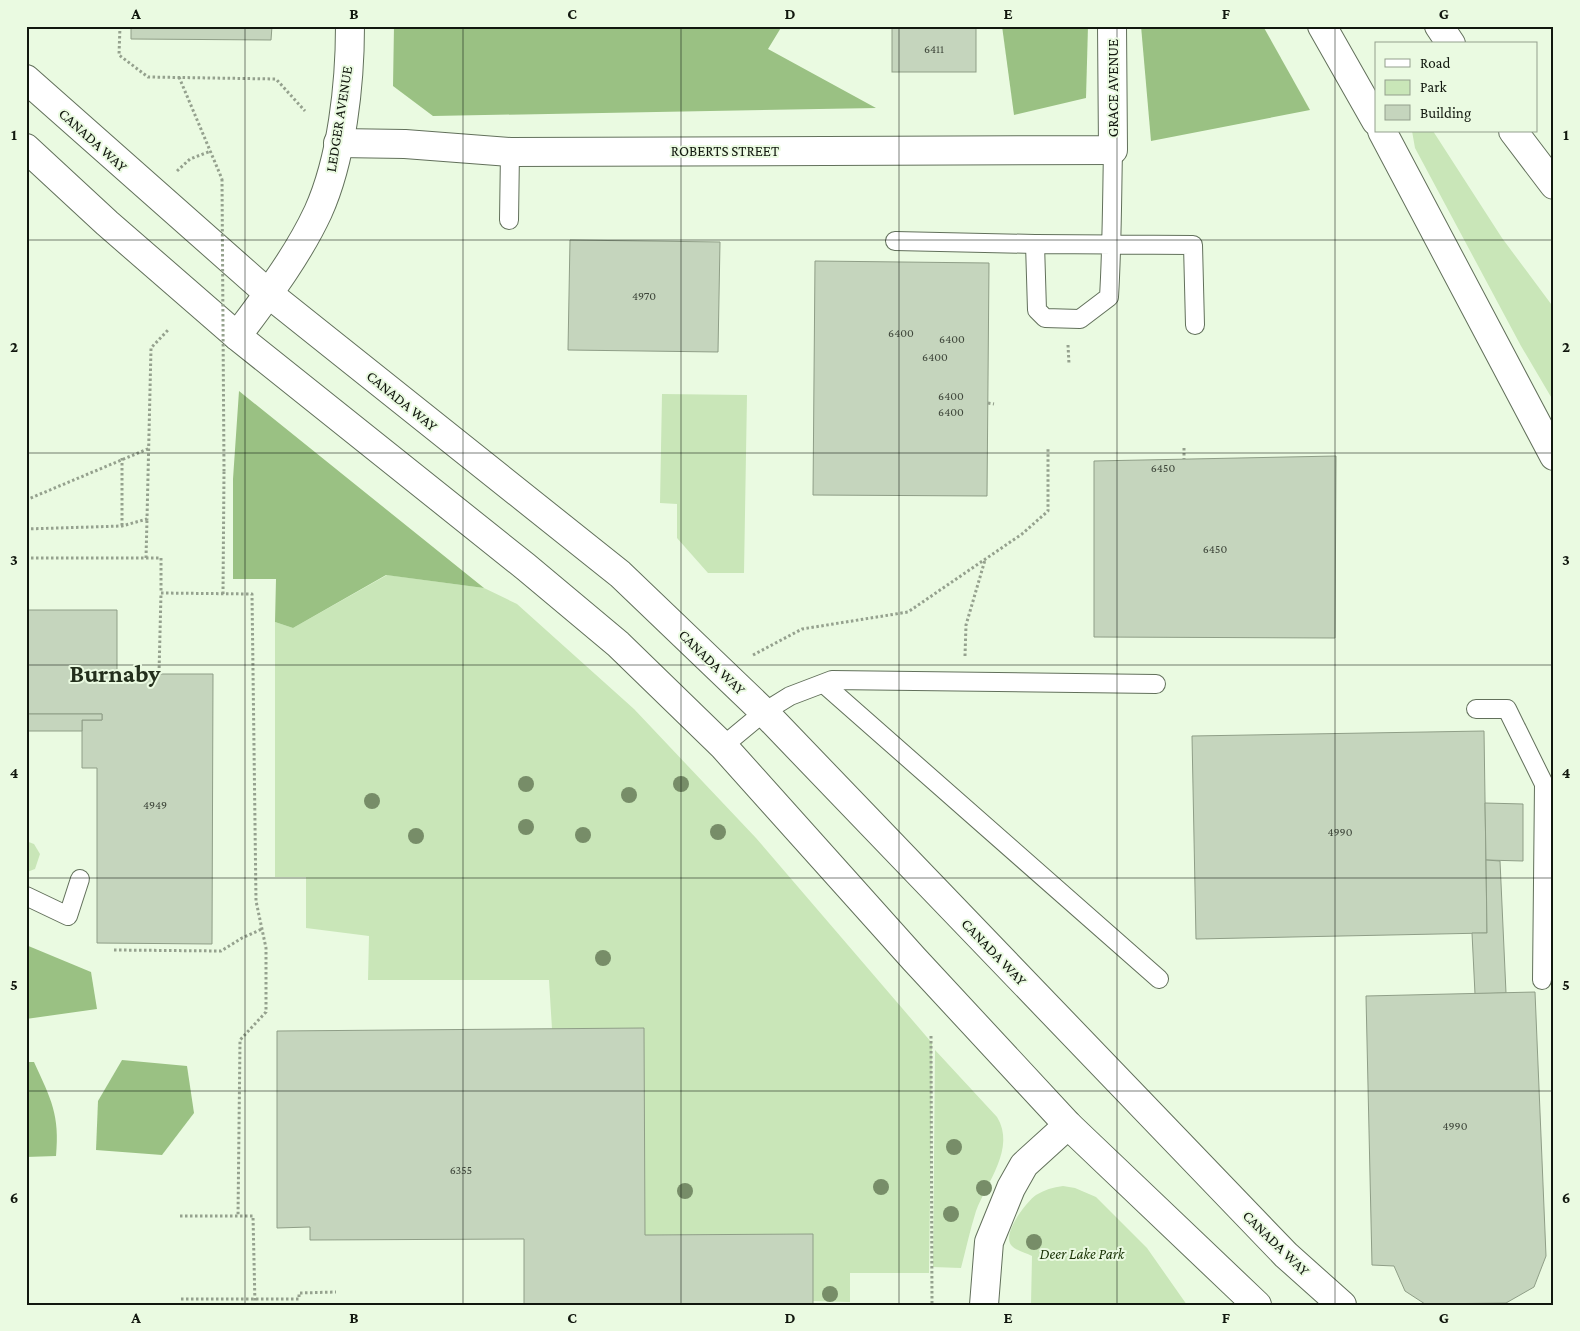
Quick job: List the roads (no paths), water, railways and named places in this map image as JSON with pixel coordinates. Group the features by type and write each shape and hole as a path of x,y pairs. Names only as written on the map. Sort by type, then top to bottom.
{"main road":[{"name":"LEDGER AVENUE","path":"236,336 269,294 318,211 330,179 346,96 350,26"},
{"name":"GRACE AVENUE","path":"1112,26 1113,150"},
{"path":"1322,26 1375,119"},
{"path":"1439,26 1450,42"},
{"name":"CANADA WAY","path":"26,79 269,294 620,574 764,712 1286,1255 1342,1305"},
{"path":"1383,132 1554,456"},
{"path":"1514,132 1554,185"},
{"name":"ROBERTS STREET","path":"338,143 405,144 510,152 1113,150"},
{"path":"26,148 107,223 236,336 533,573 618,644 723,746 920,966 1068,1125 1257,1305"},
{"path":"984,1305 989,1242 1011,1188 1024,1165 1068,1125"}],"lane":[{"path":"1036,244 1036,310 1045,318 1080,319 1109,297 1113,150"},
{"path":"509,220 510,152"},
{"path":"895,241 1193,245 1195,324"},
{"path":"723,746 764,712 790,696 832,680 1156,684"},
{"path":"824,684 1159,979"},
{"path":"1476,709 1507,709 1544,784 1542,980"},
{"path":"26,896 68,916 80,879"}],"district":[{"name":"Burnaby","path":"115,673"}],"park label":[{"name":"Deer Lake Park","path":"1082,1254"}]}
